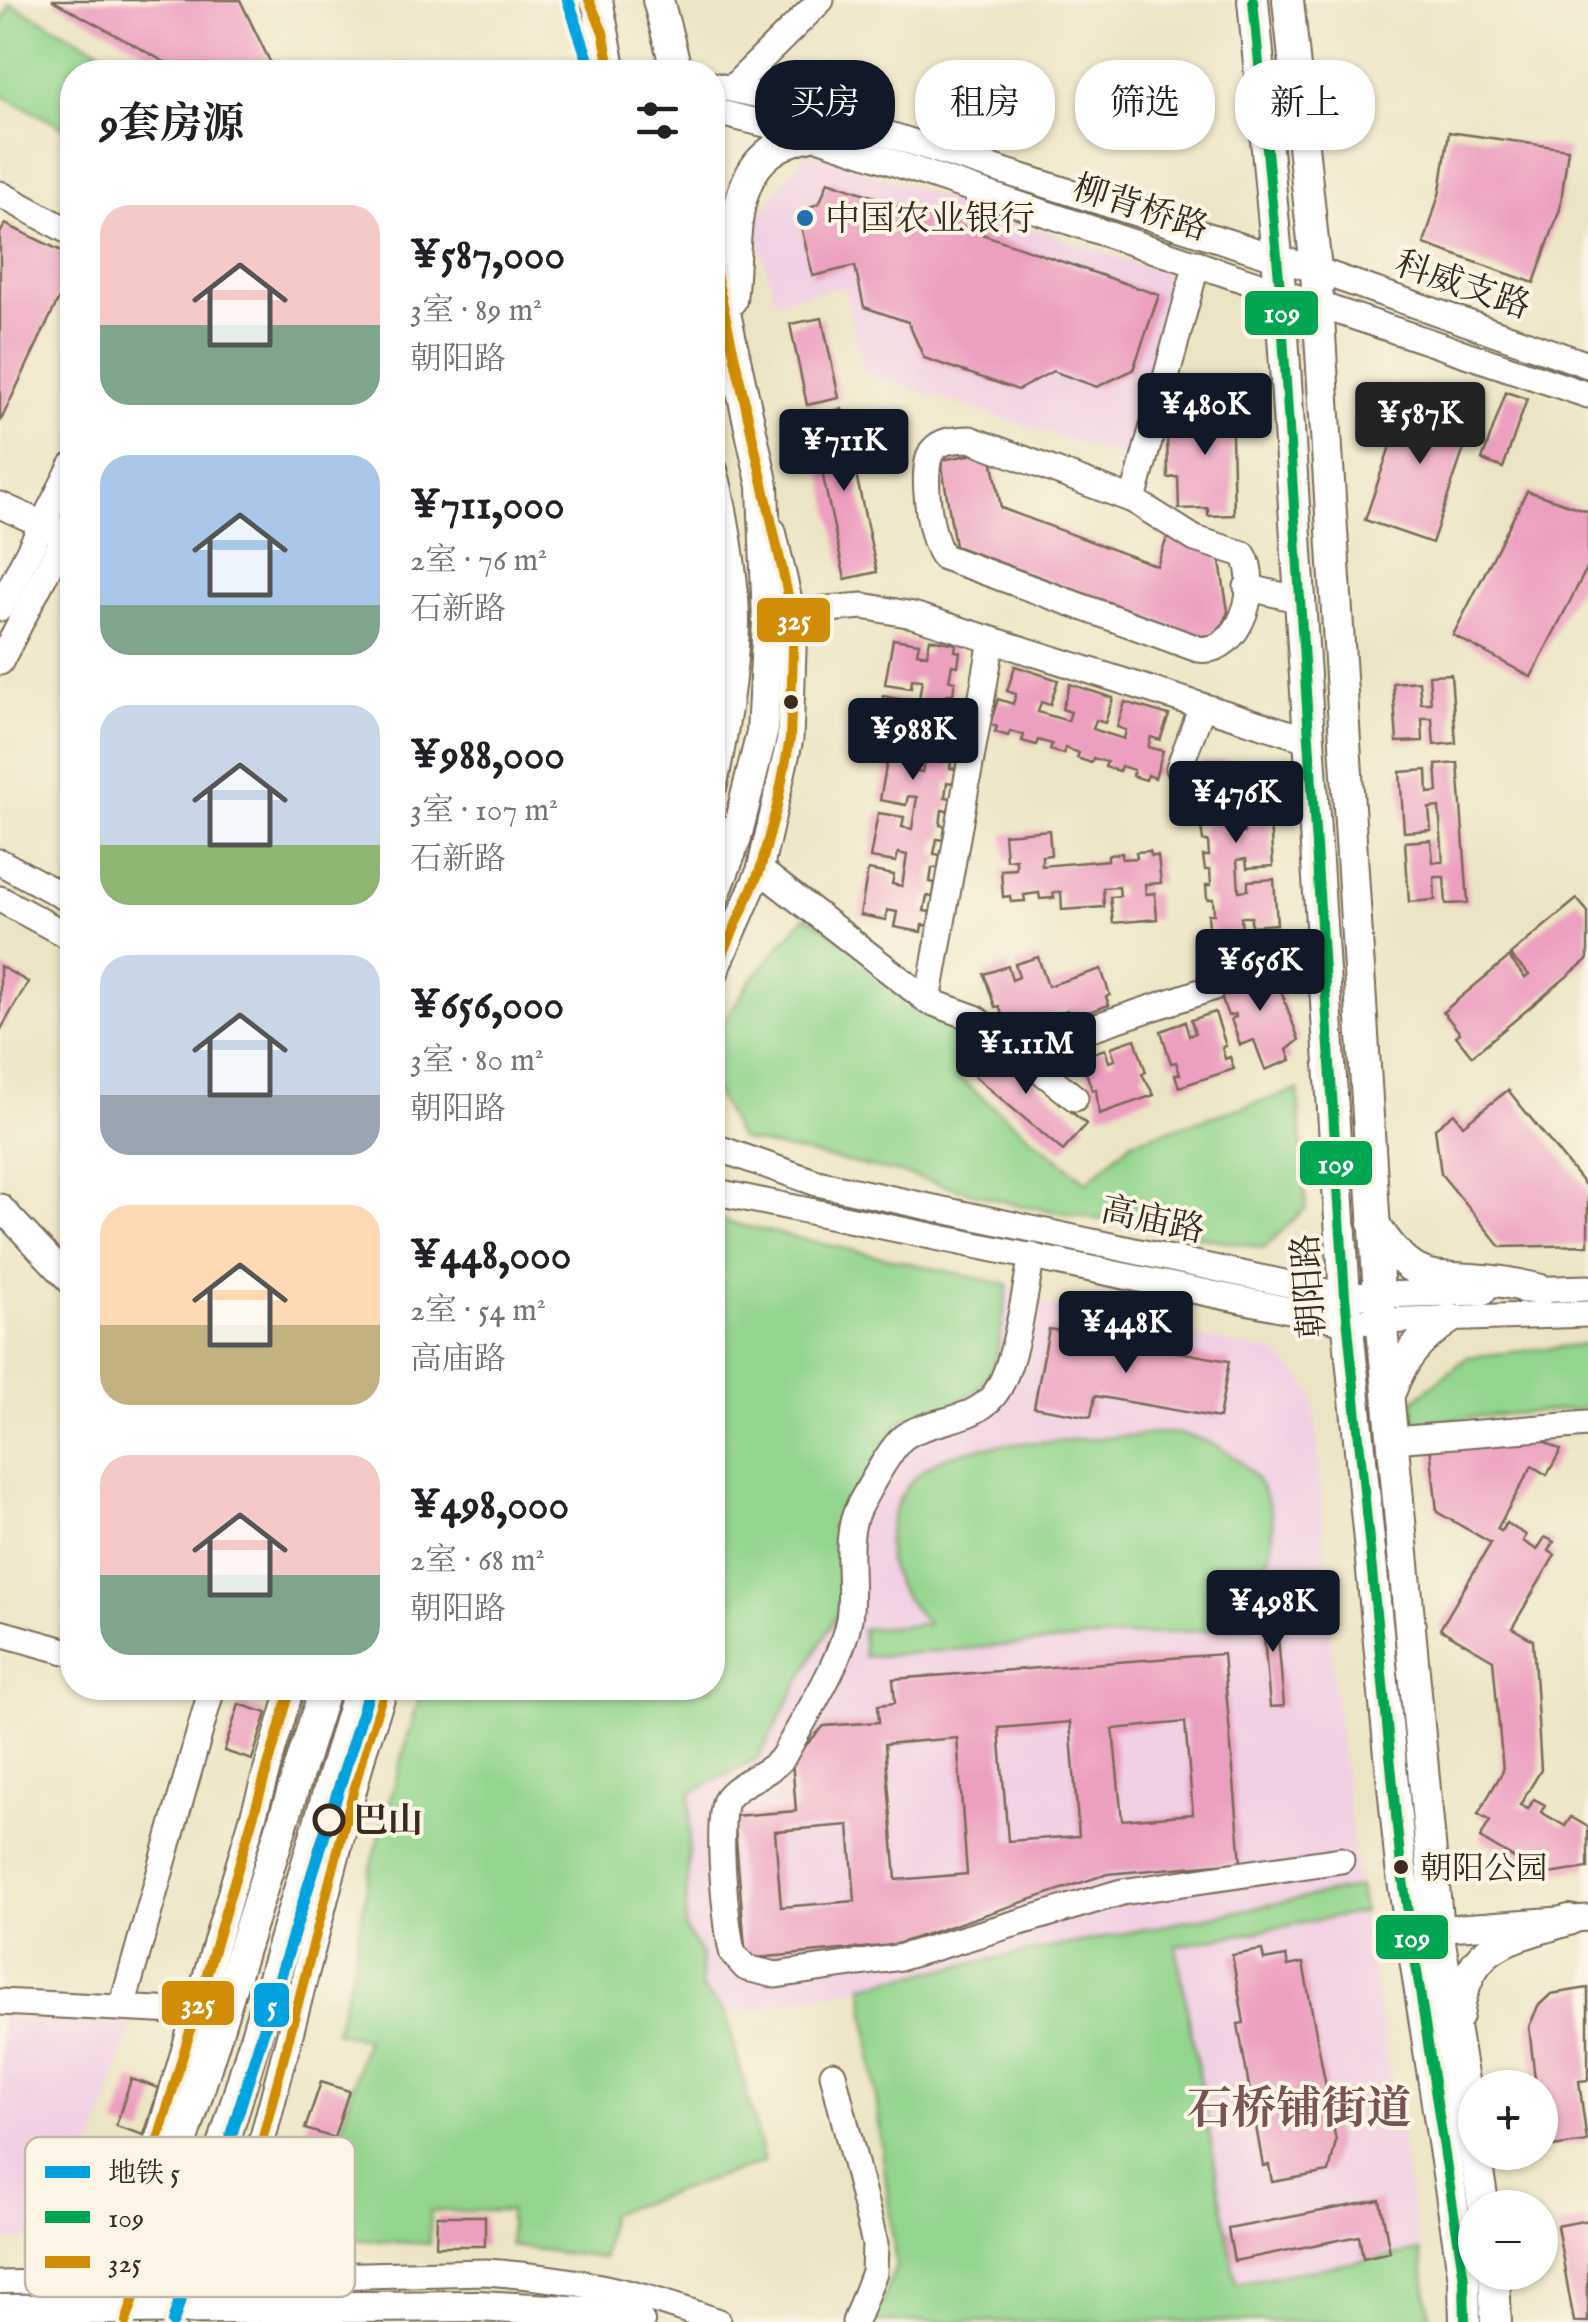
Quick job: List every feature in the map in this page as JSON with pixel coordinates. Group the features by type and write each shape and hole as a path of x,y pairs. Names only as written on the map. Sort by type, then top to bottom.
{"main road":[{"path":"597,0 609,60"},
{"name":"朝阳路","path":"1253,0 1278,275 1347,1309 1401,1867 1455,2034 1481,2190"},
{"name":"朝阳路","path":"1288,0 1316,270 1374,1224 1394,1440 1424,1930 1464,2280 1464,2322"},
{"path":"661,4 674,60"},
{"path":"728,328 738,248 736,212 744,187 770,150"},
{"path":"725,314 763,486 768,622 762,733 725,866"},
{"path":"725,552 734,622 725,713"},
{"path":"1374,1224 1391,1250 1420,1274 1496,1281 1541,1290"},
{"path":"1390,1393 1410,1351 1449,1319"},
{"path":"184,2137 321,1700"},
{"path":"226,2137 354,1700"},
{"path":"1455,2034 1461,1992 1470,1969 1478,1961 1510,1938 1579,1919"},
{"path":"1495,2290 1496,2322"},
{"path":"126,2322 134,2297"},
{"path":"171,2322 179,2297"},
{"path":"0,2310 477,2306 588,2312 639,2322"}],"street":[{"path":"589,0 603,32"},
{"path":"725,84 821,0"},
{"name":"柳背桥路","path":"725,88 819,112 1278,275 1317,302"},
{"name":"柳背桥路","path":"725,114 755,122"},
{"name":"柳背桥路","path":"854,150 1197,262 1278,275 1316,270"},
{"path":"0,194 60,227"},
{"path":"1133,500 1197,262"},
{"name":"科威支路","path":"1316,270 1588,365"},
{"name":"科威支路","path":"1317,302 1588,395"},
{"path":"970,440 1133,500 1195,540 1242,554 1248,564 1247,588 1239,627 1225,644 1206,650 950,559 936,546 926,467 932,450 940,444 970,440"},
{"path":"725,950 760,870 790,739 792,612 763,486"},
{"path":"0,506 60,527"},
{"path":"0,608 60,527"},
{"path":"0,662 60,527"},
{"path":"1247,588 1300,600"},
{"path":"792,612 863,606 889,610 1310,740"},
{"path":"928,1000 992,640"},
{"path":"1179,768 1202,707"},
{"path":"0,862 60,894"},
{"path":"760,870 928,1000 974,1018 1075,1098"},
{"path":"0,899 60,932"},
{"path":"1019,1052 1212,988"},
{"name":"高庙路","path":"725,1151 817,1184 1347,1309"},
{"path":"725,1161 817,1184"},
{"name":"高庙路","path":"725,1190 1032,1256 1347,1309 1588,1288"},
{"path":"2,1215 60,1272"},
{"path":"1032,1256 1009,1362 998,1390 971,1414 908,1435 897,1444 852,1525 850,1603 841,1647 784,1757 724,1802 720,1826 733,1954 746,1968 776,1975 902,1957 1102,1896 1341,1860"},
{"name":"高庙路","path":"1380,1308 1449,1319 1588,1314"},
{"path":"1394,1440 1588,1424"},
{"path":"0,1633 60,1649"},
{"path":"122,2007 206,1700"},
{"path":"159,2137 288,1700"},
{"path":"263,2137 364,1750 381,1700"},
{"path":"1424,1930 1579,1919"},
{"path":"0,2002 196,2012"},
{"path":"833,2074 875,2244 874,2272 855,2322"},
{"path":"355,2267 402,2273"},
{"path":"355,2275 486,2272 555,2276 618,2288 718,2322"},
{"path":"0,2284 25,2284"}],"shaded area":[{"path":"808,152 1184,280 1133,461 864,373 844,287 775,300 754,221"},
{"path":"1008,1285 1048,1305 1279,1354 1314,1393 1335,1694 1359,1887 726,2014 701,1987 701,1954 685,1929 691,1792 758,1758 844,1582 839,1521 901,1421 946,1409 980,1390 991,1375"},
{"path":"1363,1912 1420,2251 1236,2283 1176,1946"},
{"path":"0,2018 133,2022 97,2137 25,2137 25,2239 0,2241"}],"green space":[{"path":"11,4 120,60 60,60 60,126 0,94 0,26"},
{"path":"806,916 967,1021 957,1077 1087,1182 1132,1141 1298,1090 1306,1208 1264,1248 1013,1204 904,1174 743,1140 725,1111 725,1021 751,980"},
{"path":"725,1222 1008,1285 999,1343 986,1379 958,1402 901,1421 839,1520 844,1582 838,1611 758,1758 691,1793 685,1929 701,1954 701,1987 726,2014 764,2162 609,2214 603,2258 510,2246 509,2211 430,2211 430,2244 355,2239 355,2137 340,2137 365,2039 335,2032 353,1967 369,1875 419,1700 725,1700"},
{"path":"1588,1344 1588,1408 1415,1422 1413,1401 1468,1357"},
{"path":"1167,1433 1189,1436 1228,1453 1245,1466 1267,1500 1272,1544 1250,1594 1253,1626 864,1657 862,1629 928,1624 896,1582 888,1545 898,1503 911,1481 929,1466 974,1449 1000,1445"},
{"name":"朝阳公园","path":"1359,1887 1363,1912 1176,1946 1236,2283 1420,2251 1431,2322 874,2322 896,2266 863,1985"}],"building":[{"path":"52,0 240,0 269,60 161,60"},
{"path":"1449,132 1568,149 1560,209 1534,283 1424,244 1440,191"},
{"path":"828,181 1159,295 1133,370 1097,387 1053,371 1018,390 924,358 908,322 864,307 855,266 813,276 798,214 820,202"},
{"path":"5,224 60,250 60,296 0,422 0,234"},
{"path":"822,318 839,398 807,405 790,324"},
{"path":"1409,390 1476,413 1432,543 1365,520"},
{"path":"1506,392 1527,399 1503,468 1482,460"},
{"path":"1231,398 1234,515 1208,516 1208,508 1179,509 1178,477 1168,478 1167,433 1185,433 1185,409 1200,408 1200,399"},
{"path":"842,409 877,572 845,579 810,416"},
{"path":"991,451 1001,508 1157,566 1168,535 1219,556 1228,611 1224,623 1212,635 1201,636 955,546 941,460"},
{"path":"1527,491 1588,511 1588,566 1531,677 1453,635"},
{"path":"893,639 919,643 917,653 927,655 930,639 956,644 955,651 960,652 958,666 952,665 949,680 955,681 953,694 947,694 948,723 942,722 939,737 945,738 942,752 937,751 936,758 951,761 950,768 956,769 953,783 947,782 945,797 951,798 948,811 942,810 943,840 937,839 934,854 940,855 938,868 932,868 933,897 927,896 924,911 930,912 928,926 922,925 921,932 894,927 897,912 887,910 886,920 860,915 868,870 894,875 892,884 902,886 907,855 898,853 896,862 870,858 878,813 904,817 902,827 912,829 917,797 908,796 906,805 880,800 888,756 914,760 912,770 922,772 925,756 909,753 912,738 902,736 901,746 875,741 883,696 909,701 907,710 917,712 922,680 912,679 911,688 885,684"},
{"path":"1015,666 1058,680 1050,705 1041,702 1038,712 1068,721 1071,712 1062,709 1070,684 1113,698 1105,723 1096,720 1093,729 1108,734 1124,739 1126,730 1117,727 1125,702 1169,715 1160,740 1151,737 1148,747 1163,751 1155,778 1133,776 1134,770 1121,766 1119,771 1105,767 1107,762 1093,758 1091,763 1065,748 1063,754 1050,750 1052,744 1038,740 1036,745 1022,741 1024,735 995,732 997,727 990,724 998,699 1013,704 1016,694 1007,691"},
{"path":"1451,674 1456,743 1434,745 1432,718 1422,718 1423,741 1397,742 1393,683 1419,681 1421,703 1431,703 1429,675"},
{"path":"1229,760 1230,775 1240,775 1239,765 1266,763 1269,809 1243,810 1242,801 1232,802 1234,833 1244,833 1244,823 1270,821 1273,866 1247,868 1246,859 1237,860 1239,891 1248,890 1248,881 1274,879 1277,924 1251,926 1251,917 1241,917 1242,933 1215,935 1214,928 1209,928 1208,914 1214,914 1213,899 1207,899 1210,870 1205,870 1203,856 1209,856 1208,841 1203,841 1201,827 1207,827 1206,812 1200,813 1204,783 1198,784 1197,769 1203,769 1202,762"},
{"path":"1458,763 1468,903 1446,904 1444,877 1434,877 1435,900 1409,902 1405,842 1431,840 1433,862 1443,862 1439,807 1429,808 1431,830 1404,832 1400,772 1427,770 1428,793 1438,792 1436,765"},
{"path":"1049,830 1051,855 1042,856 1042,866 1108,860 1108,855 1122,853 1122,859 1137,858 1136,852 1150,851 1151,856 1158,856 1161,883 1145,884 1146,894 1155,893 1157,919 1113,923 1110,897 1120,896 1119,887 1103,888 1104,907 1062,910 1061,892 1053,893 1054,898 1040,899 1039,893 1024,895 1025,901 1011,902 1010,896 1003,897 1001,870 1016,869 1016,859 1006,860 1004,834"},
{"path":"1577,899 1588,912 1588,959 1472,1056 1443,1012 1509,957 1525,978 1529,975 1510,955"},
{"path":"1038,957 1048,986 1101,969 1110,995 1106,997 1109,1005 1070,1018 1067,1010 1002,1031 998,1018 1003,1017 999,1006 995,1007 984,974 1008,966 1012,980 1019,977 1015,964"},
{"path":"1271,963 1299,1040 1287,1050 1291,1060 1265,1070 1254,1040 1240,1045 1231,1019 1235,1014 1228,1016 1216,983"},
{"path":"0,966 28,982 0,1031"},
{"path":"1215,1012 1226,1046 1222,1047 1225,1059 1230,1057 1234,1069 1179,1087 1175,1075 1180,1074 1176,1062 1171,1063 1161,1031 1185,1022 1189,1036 1195,1033 1191,1020"},
{"path":"1135,1039 1146,1072 1142,1074 1154,1095 1099,1114 1096,1089 1092,1090 1081,1057 1105,1049 1109,1062 1115,1060 1111,1047"},
{"path":"988,1042 1086,1124 1063,1151 966,1069"},
{"path":"1508,1090 1588,1189 1588,1245 1501,1247 1441,1174 1435,1128 1454,1113 1463,1125"},
{"path":"1049,1329 1229,1361 1219,1418 1095,1396 1091,1417 1034,1407"},
{"path":"1538,1438 1561,1450 1547,1475 1532,1466 1497,1529 1501,1531 1506,1523 1526,1535 1523,1541 1537,1550 1545,1537 1554,1542 1549,1551 1555,1555 1512,1628 1533,1640 1541,1770 1520,1805 1528,1809 1534,1799 1545,1805 1541,1812 1565,1826 1571,1817 1588,1827 1588,1868 1542,1875 1480,1838 1490,1821 1478,1814 1503,1771 1493,1660 1440,1629 1491,1543 1437,1512 1430,1446"},
{"path":"1275,1602 1284,1706 1270,1707 1261,1604"},
{"path":"1223,1654 1241,1862 1107,1874 894,1945 746,1959 734,1816 796,1811 792,1760 824,1726 879,1722 878,1705 895,1703 893,1679","holes":["1070,1722 1079,1836 1008,1841 999,1728","1185,1722 1193,1814 1122,1820 1113,1729","957,1738 967,1874 896,1880 885,1744","849,1825 855,1901 781,1907 775,1831"]},
{"path":"239,1704 267,1713 252,1760 224,1751"},
{"path":"1262,1950 1264,1960 1286,1956 1288,1966 1303,1963 1336,2141 1329,2172 1272,2182 1269,2165 1263,2166 1238,2024 1244,2023 1232,1955"},
{"path":"1588,1988 1588,2080 1579,2081 1587,2142 1558,2146 1558,2070 1534,2070 1529,2027 1538,2006 1551,1994"},
{"path":"131,2079 159,2088 144,2135 116,2126"},
{"path":"321,2082 349,2091 334,2137 305,2129"},
{"path":"1380,2200 1390,2252 1363,2258 1359,2236 1234,2261 1228,2229"},
{"path":"437,2216 485,2216 485,2246 436,2246"},
{"path":"1588,2220 1588,2322 1574,2322 1558,2226"}],"metro line":[{"name":"5","path":"568,0 588,60"},
{"name":"5","path":"230,2137 366,1700"},
{"name":"5","path":"173,2322 181,2297"}],"transit line":[{"name":"325","path":"589,0 603,32 609,60"},
{"name":"109","path":"1253,0 1280,289 1345,1296 1401,1867 1464,2279 1465,2322"},
{"name":"325","path":"725,314 794,622 790,739 777,806 760,870 725,949"},
{"name":"325","path":"159,2137 287,1700"},
{"name":"325","path":"263,2137 364,1750 381,1700"},
{"name":"325","path":"126,2322 134,2297"},
{"name":"325","path":"171,2322 178,2297"}],"place":[{"name":"中国农业银行","path":"805,218"},
{"name":"巴山","path":"329,1820"},
{"name":"朝阳公园","path":"1401,1867"}],"district":[{"name":"石桥铺街道","path":"1299,2107"}]}
